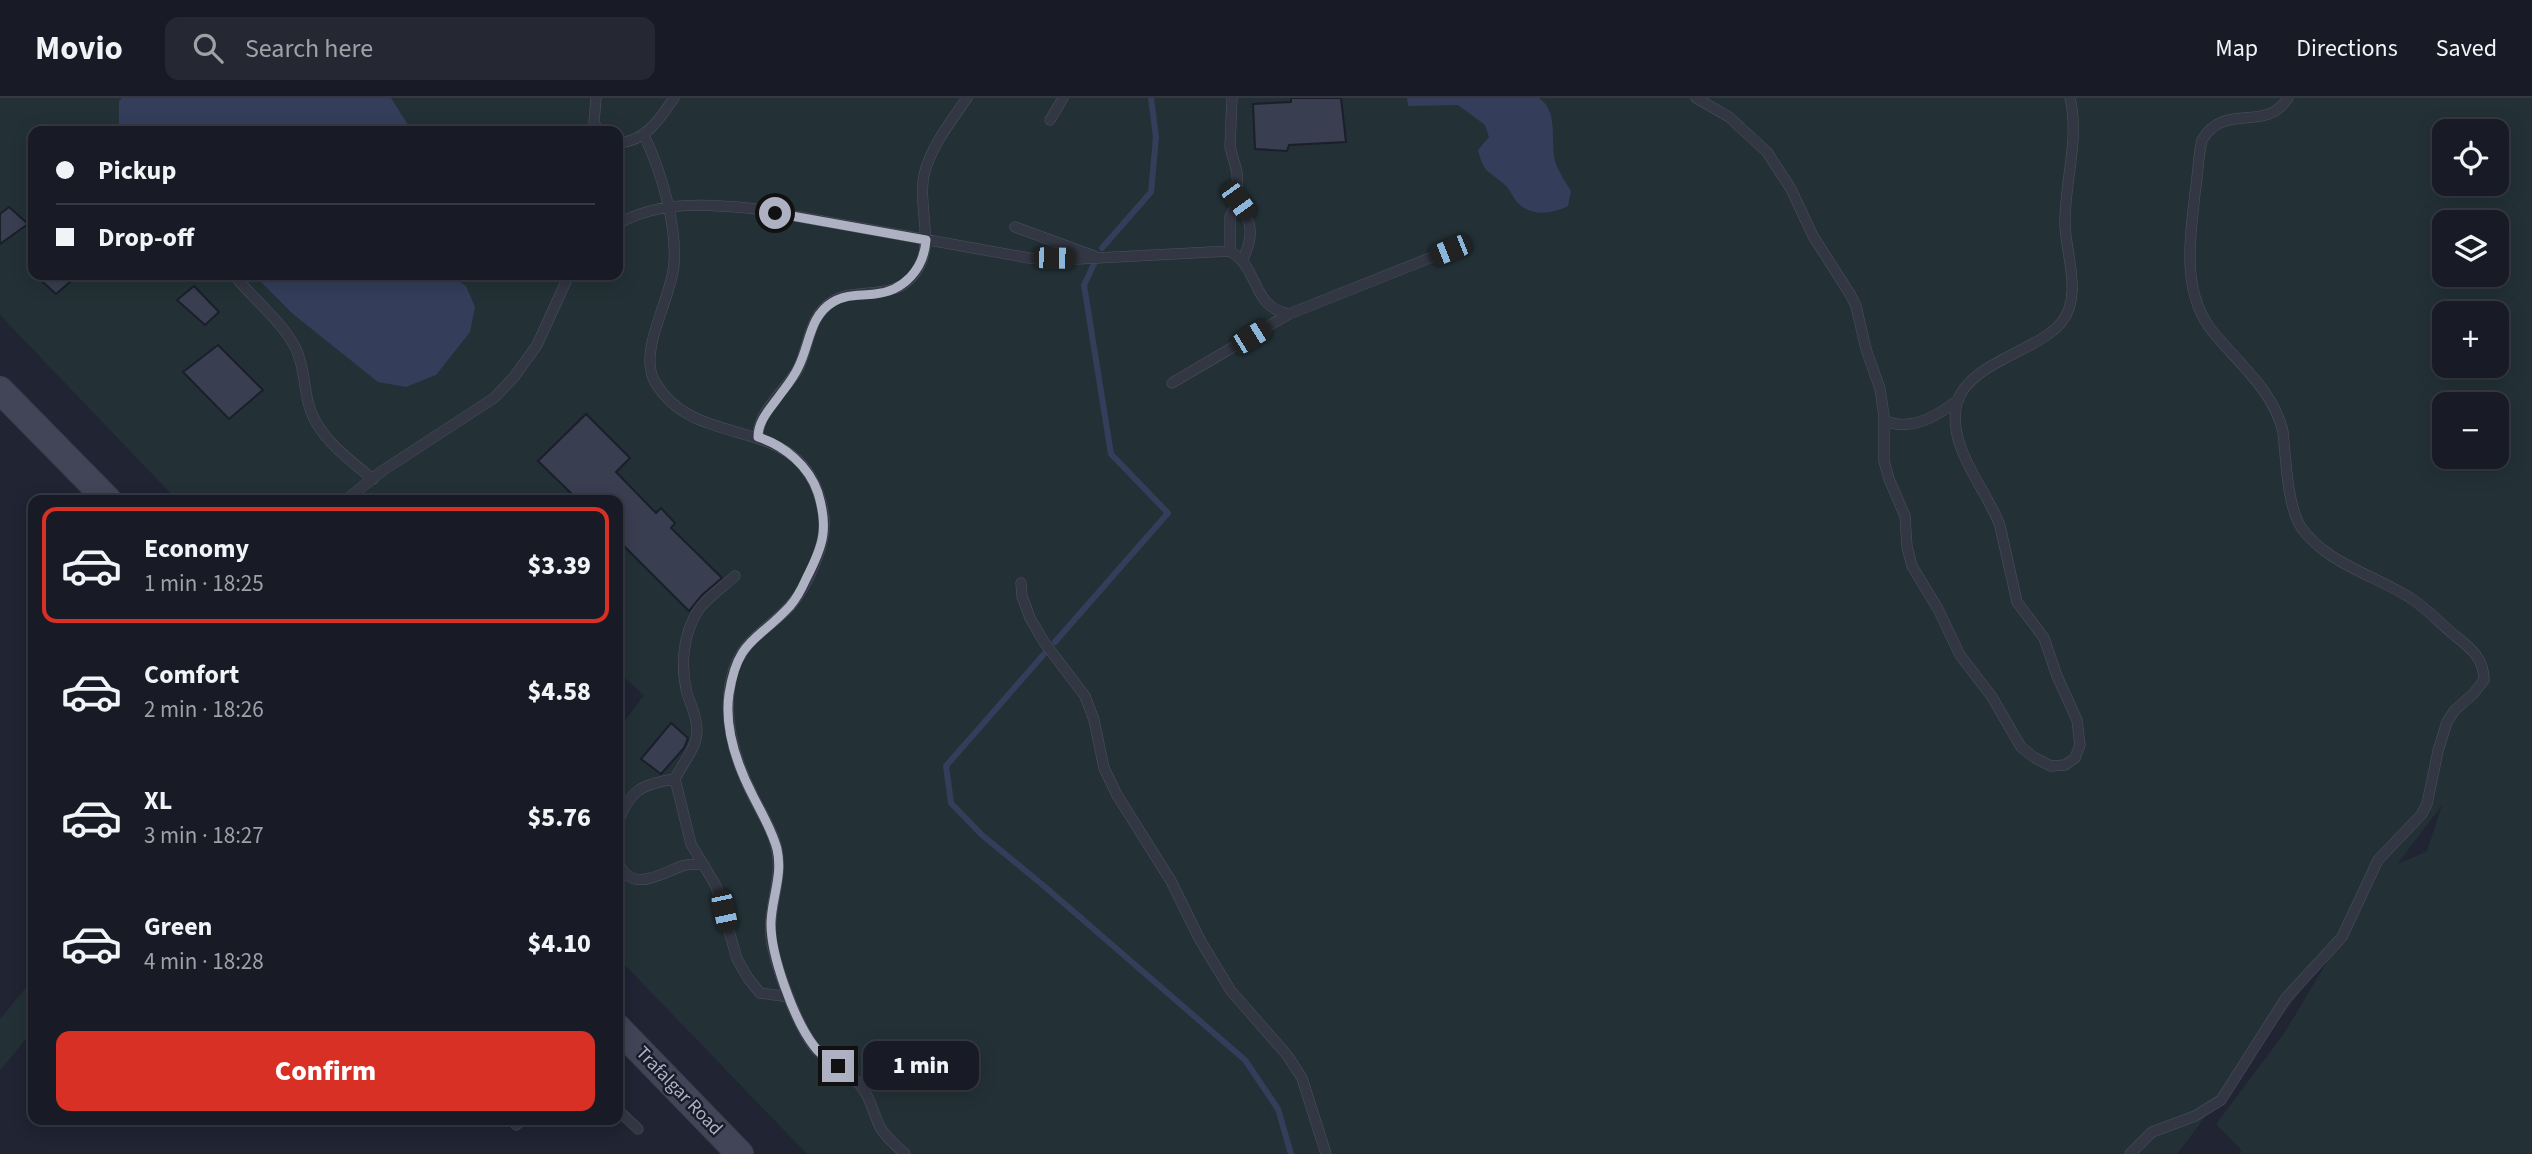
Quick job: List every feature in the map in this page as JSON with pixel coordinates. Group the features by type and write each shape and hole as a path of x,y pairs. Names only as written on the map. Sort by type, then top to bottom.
{"main road":[{"path":"0,390 103,495"},
{"name":"Trafalgar Road","path":"623,1033 740,1154"}],"lane":[{"path":"596,98 596,126"},
{"path":"623,142 644,135 674,98"},
{"path":"758,437 761,421 798,369 810,331 822,310 840,298 879,294 901,286 916,270 926,240 924,172 941,136 967,98"},
{"path":"1050,120 1063,98"},
{"path":"1230,251 1230,217 1238,201 1237,172 1230,147 1232,98"},
{"path":"1696,98 1722,112 1749,133 1767,152 1785,178 1813,236 1856,306 1866,349 1881,389 1884,461 1905,516 1907,547 1912,566 1938,609 1960,654 1992,697 2021,747 2051,766 2065,765 2075,758 2080,745 2077,720 2057,676 2044,638 2025,615 2014,595 1996,514 1967,460 1960,439 1957,421 1959,398"},
{"path":"1884,420 1902,426 1917,424 1959,398 1976,379 2053,331 2064,318 2071,291 2065,226 2072,140 2070,98"},
{"path":"2130,1154 2152,1132 2195,1116 2223,1098 2286,999 2342,937 2378,860 2421,815 2427,804 2447,722 2454,711 2481,687 2484,680 2478,656 2426,610 2404,594 2323,549 2306,534 2298,523 2293,506 2283,432 2272,400 2211,330 2197,306 2189,261 2202,139 2211,128 2224,120 2238,117 2257,118 2272,114 2288,98"},
{"path":"644,135 656,163 673,241 674,269 651,349 650,369 653,379 676,407 693,418 758,437 785,451 803,465 817,489 824,520 819,552 802,588 789,607 746,645 733,671 729,726 738,762 770,828 779,859 779,880 771,923 772,944 789,996 815,1049 855,1079 868,1098 886,1135 905,1154"},
{"path":"1238,201 1248,215 1251,242 1242,261"},
{"path":"623,222 647,211 667,207 712,204 756,209 1029,258 1230,251 1242,261 1259,293 1275,311 1289,314"},
{"path":"1015,226 1098,257"},
{"path":"1172,383 1289,314 1450,250"},
{"path":"239,280 284,330 297,351 303,369 308,404 317,426 373,479"},
{"path":"352,495 494,397 514,377 537,345 567,280"},
{"path":"735,576 700,608 683,653 684,674 697,731 693,750 676,779 691,844 716,886 737,959 760,993 789,996"},
{"path":"1021,583 1022,596 1030,618 1090,707 1104,768 1117,795 1171,881 1200,940 1231,991 1287,1055 1302,1078 1326,1154"},
{"path":"623,812 630,798 640,788 658,781 676,779"},
{"path":"623,870 630,876 642,880 690,864 704,865"},
{"path":"623,1115 638,1129"}],"shaded area":[{"path":"0,98 2532,98 2532,1154 2239,1154 2242,1151 2216,1124 2285,1032 2342,937 2177,1154 807,1154 623,963 623,723 644,695 623,676 623,495 172,495 0,315","holes":["2442,805 2427,851 2398,864 2398,863"]},
{"path":"28,985 28,1037 0,1070 0,1019"}],"water":[{"path":"122,98 391,98 409,126 120,126 119,101"},
{"path":"1407,98 1539,98 1552,119 1555,161 1571,191 1568,206 1541,213 1522,207 1506,186 1482,163 1478,150 1489,137 1485,125 1458,105 1408,106"},
{"path":"259,280 458,280 466,286 475,307 470,332 436,375 406,387 378,382 293,314"}],"building":[{"path":"1291,98 1341,98 1346,142 1289,145 1287,151 1255,149 1253,104 1291,102"},
{"path":"9,207 28,224 0,244 0,214"},
{"path":"41,280 72,280 56,294"},
{"path":"194,286 219,312 205,325 177,300"},
{"path":"218,345 263,390 229,419 183,372"},
{"path":"586,414 630,458 616,472 656,513 661,508 675,523 671,528 722,578 702,595 689,611 623,545 623,495 573,495 538,461"},
{"path":"671,723 688,738 684,748 661,774 641,759"}],"waterway":[{"path":"1102,248 1151,192 1156,137 1151,98"},
{"path":"1055,642 1168,513 1111,454 1084,285 1094,264"},
{"path":"1044,654 946,766 951,803 982,835 1245,1060 1278,1109 1291,1154"}],"route":[{"path":"775,213 926,240 916,270 901,286 879,294 840,298 822,310 810,331 798,369 761,421 758,437 795,458 811,477 822,508 823,540 795,599 746,645 741,653 733,671 729,698 729,726 738,762 770,828 779,859 779,880 771,923 772,944 789,996 810,1041 821,1055 838,1066"}]}
